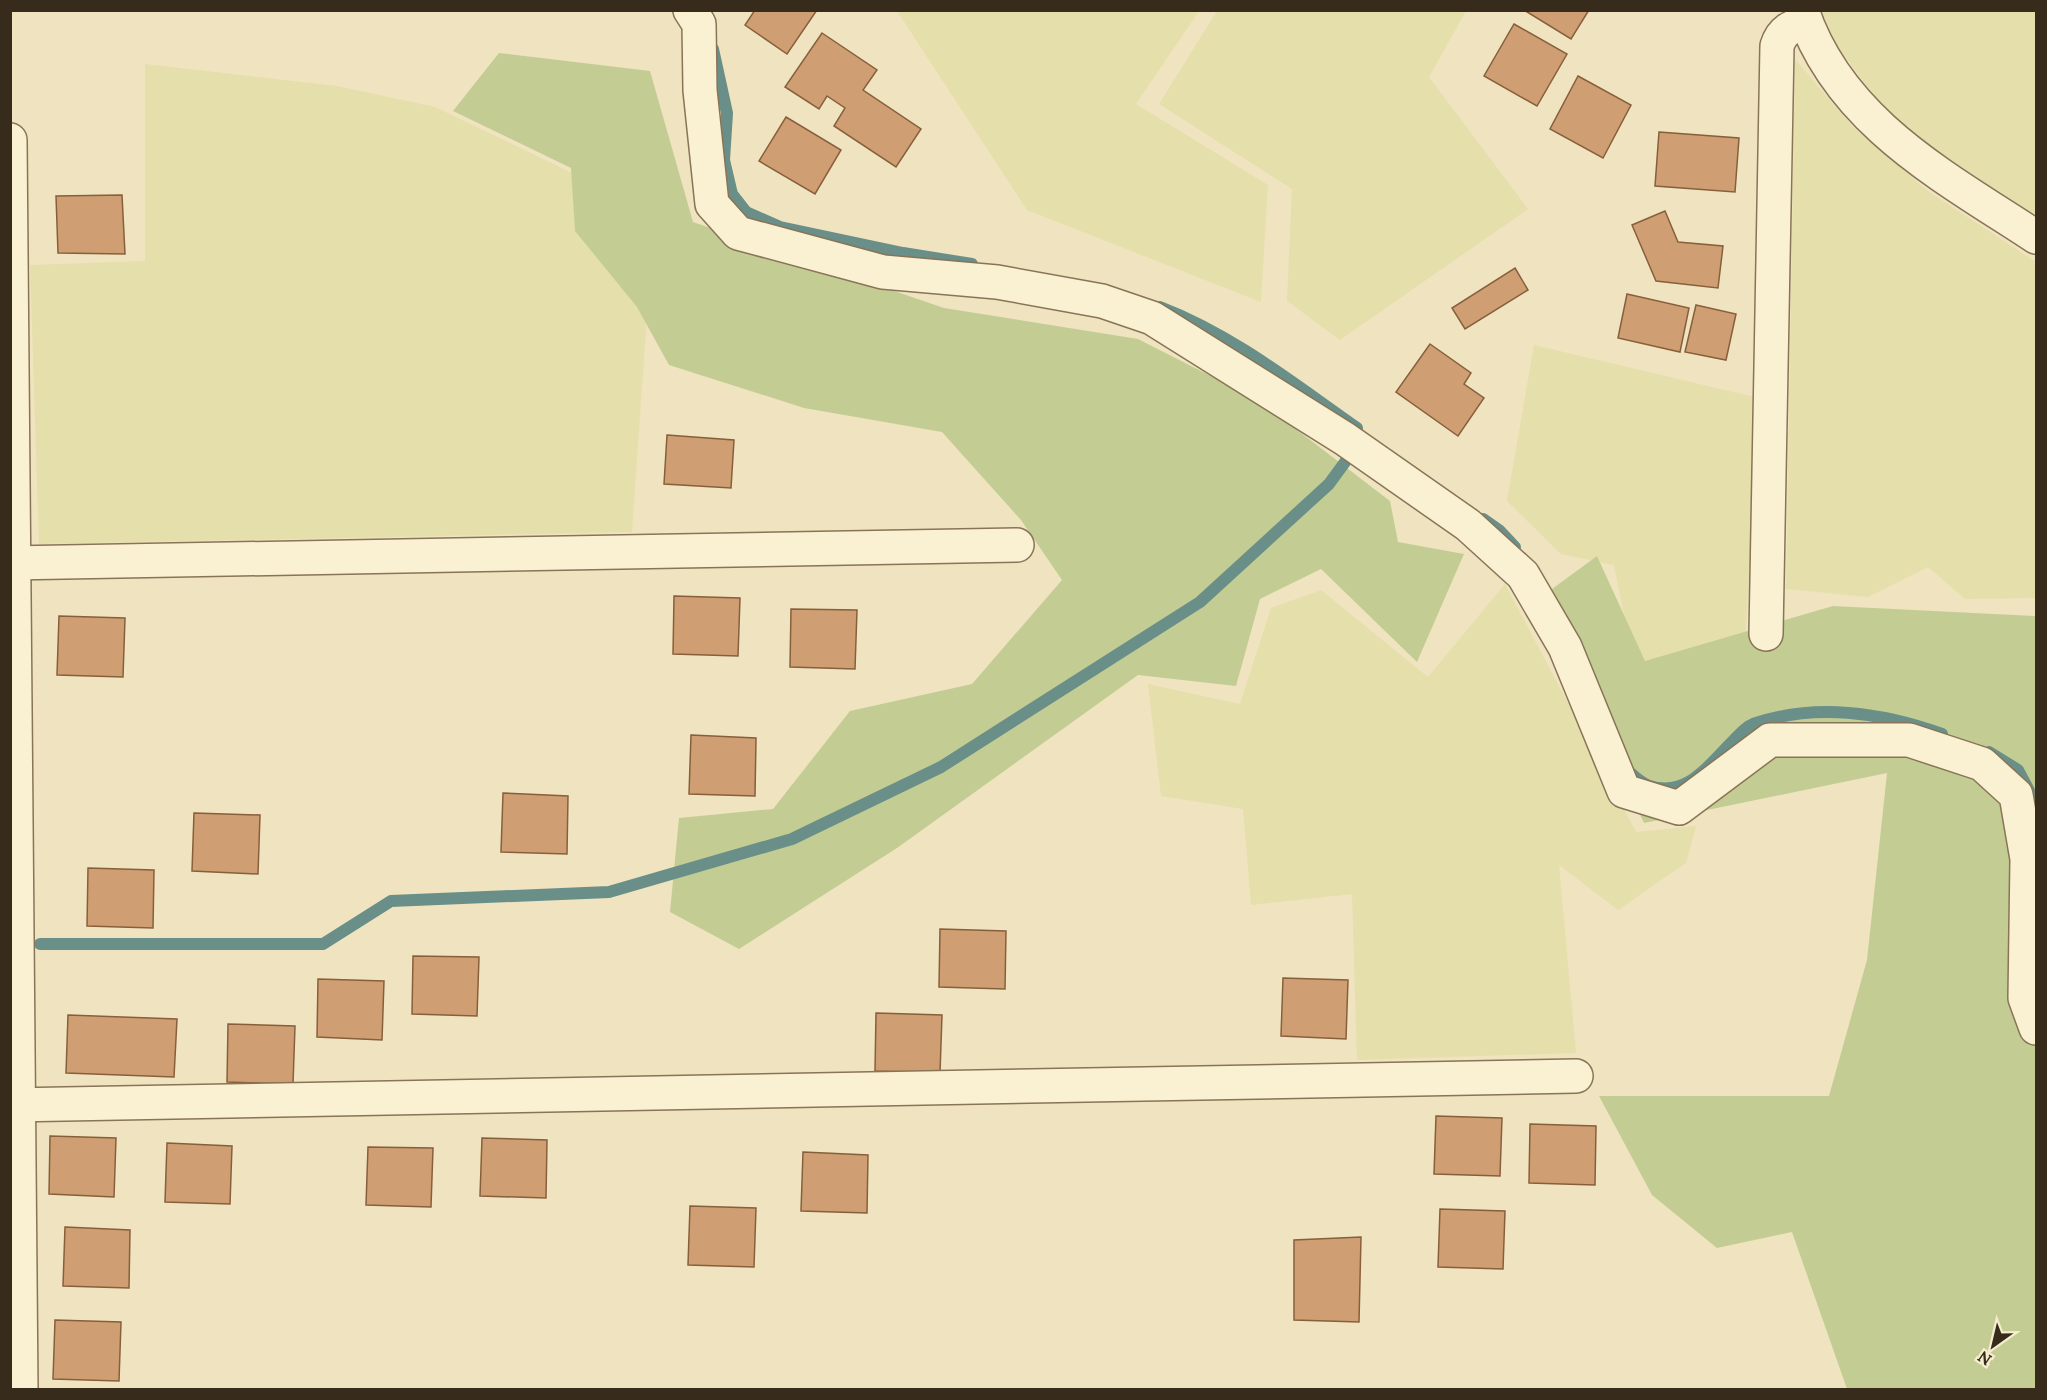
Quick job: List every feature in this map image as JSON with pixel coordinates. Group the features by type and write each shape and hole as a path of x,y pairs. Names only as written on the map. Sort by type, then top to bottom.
{"street":[{"path":"690,10 699,24 700,90 712,204 738,233 883,272 997,282 1102,301 1152,318 1355,446 1468,525 1523,575 1565,647 1624,791 1679,808 1770,741 1909,740 1982,764 2016,795 2027,859 2025,998 2037,1028"},
{"path":"1766,634 1777,46 1780,36 1804,16 1842,87 1880,128 1924,163 2037,237"},
{"path":"10,140 14,1105 21,1389"},
{"path":"12,563 1017,545"},
{"path":"14,1105 1576,1076"}],"shaded area":[{"path":"897,11 1199,11 1136,104 1268,185 1261,302 1027,210"},
{"path":"1217,11 1466,11 1429,77 1528,209 1340,340 1287,301 1292,189 1159,104"},
{"path":"1821,11 2036,11 2036,216 1933,148 1879,103 1838,47"},
{"path":"1795,59 1853,127 1928,191 2036,262 2036,598 1965,599 1928,567 1868,597 1786,589"},
{"path":"145,64 337,86 435,107 591,182 650,271 632,532 39,544 30,265 145,261"},
{"path":"1534,345 1759,398 1744,662 1637,680 1614,565 1561,554 1507,501"},
{"path":"1505,584 1636,832 1696,826 1686,863 1618,910 1559,865 1576,1053 1357,1060 1352,894 1251,905 1243,809 1161,796 1148,684 1240,704 1271,608 1321,590 1428,677"}],"green space":[{"path":"499,53 650,71 693,222 944,308 1138,339 1258,400 1390,501 1398,542 1464,554 1417,662 1321,569 1260,599 1236,686 1138,675 897,848 739,949 670,912 679,818 773,809 850,711 972,684 1062,580 1021,520 942,432 804,408 669,365 637,307 575,231 571,168 453,111"},
{"path":"1597,556 1645,661 1833,606 2036,616 2036,1389 1847,1389 1792,1232 1717,1248 1652,1195 1599,1096 1829,1096 1867,960 1887,773 1644,823 1537,600"}],"building":[{"path":"755,10 817,10 787,54 745,25"},
{"path":"1524,10 1589,10 1571,39"},
{"path":"1514,24 1567,54 1537,106 1484,76"},
{"path":"822,33 877,70 863,90 921,129 896,167 834,126 845,108 827,96 819,109 785,87"},
{"path":"1578,76 1631,105 1603,158 1550,129"},
{"path":"786,117 841,150 815,194 759,161"},
{"path":"1659,132 1739,138 1735,192 1655,186"},
{"path":"122,195 125,254 58,253 56,196"},
{"path":"1665,211 1678,242 1723,246 1718,288 1656,281 1632,225"},
{"path":"1515,268 1528,290 1465,329 1452,308"},
{"path":"1627,294 1689,308 1680,352 1618,338"},
{"path":"1696,305 1736,314 1726,360 1685,352"},
{"path":"1430,344 1471,373 1464,384 1484,398 1458,436 1396,392"},
{"path":"667,435 734,440 731,488 664,484"},
{"path":"674,596 740,598 738,656 673,654"},
{"path":"791,609 857,610 855,669 790,667"},
{"path":"59,616 125,618 123,677 57,675"},
{"path":"691,735 756,738 755,796 689,794"},
{"path":"503,793 568,796 567,854 501,852"},
{"path":"194,813 260,815 258,874 192,871"},
{"path":"88,868 154,870 153,928 87,926"},
{"path":"940,929 1006,931 1005,989 939,987"},
{"path":"413,956 479,957 477,1016 412,1014"},
{"path":"1283,978 1348,980 1346,1039 1281,1036"},
{"path":"318,979 384,981 382,1040 317,1037"},
{"path":"876,1013 942,1015 940,1073 875,1071"},
{"path":"68,1015 177,1019 174,1077 66,1073"},
{"path":"228,1024 295,1026 293,1084 227,1082"},
{"path":"1436,1116 1502,1118 1500,1176 1434,1174"},
{"path":"1530,1124 1596,1126 1595,1185 1529,1183"},
{"path":"50,1136 116,1138 114,1197 49,1194"},
{"path":"482,1138 547,1140 546,1198 480,1196"},
{"path":"167,1143 232,1146 230,1204 165,1202"},
{"path":"368,1147 433,1148 431,1207 366,1205"},
{"path":"803,1152 868,1155 867,1213 801,1211"},
{"path":"690,1206 756,1208 754,1267 688,1265"},
{"path":"1440,1209 1505,1211 1503,1269 1438,1267"},
{"path":"65,1227 130,1230 129,1288 63,1286"},
{"path":"1361,1237 1359,1322 1294,1320 1294,1240"},
{"path":"55,1320 121,1322 119,1381 53,1379"}],"waterway":[{"path":"713,49 727,113 724,160 732,194 746,212 780,227 903,253 972,264"},
{"path":"1160,307 1187,318 1238,346 1357,428"},
{"path":"40,944 323,944 391,901 609,892 792,839 941,767 1200,602 1329,484 1356,447"},
{"path":"1483,519 1500,531 1515,547"},
{"path":"1623,767 1649,786 1675,787 1686,783 1706,769 1750,725 1776,717 1800,714 1824,712 1872,716 1896,720 1942,734"},
{"path":"1989,752 2018,770 2035,802 2036,816"}]}
